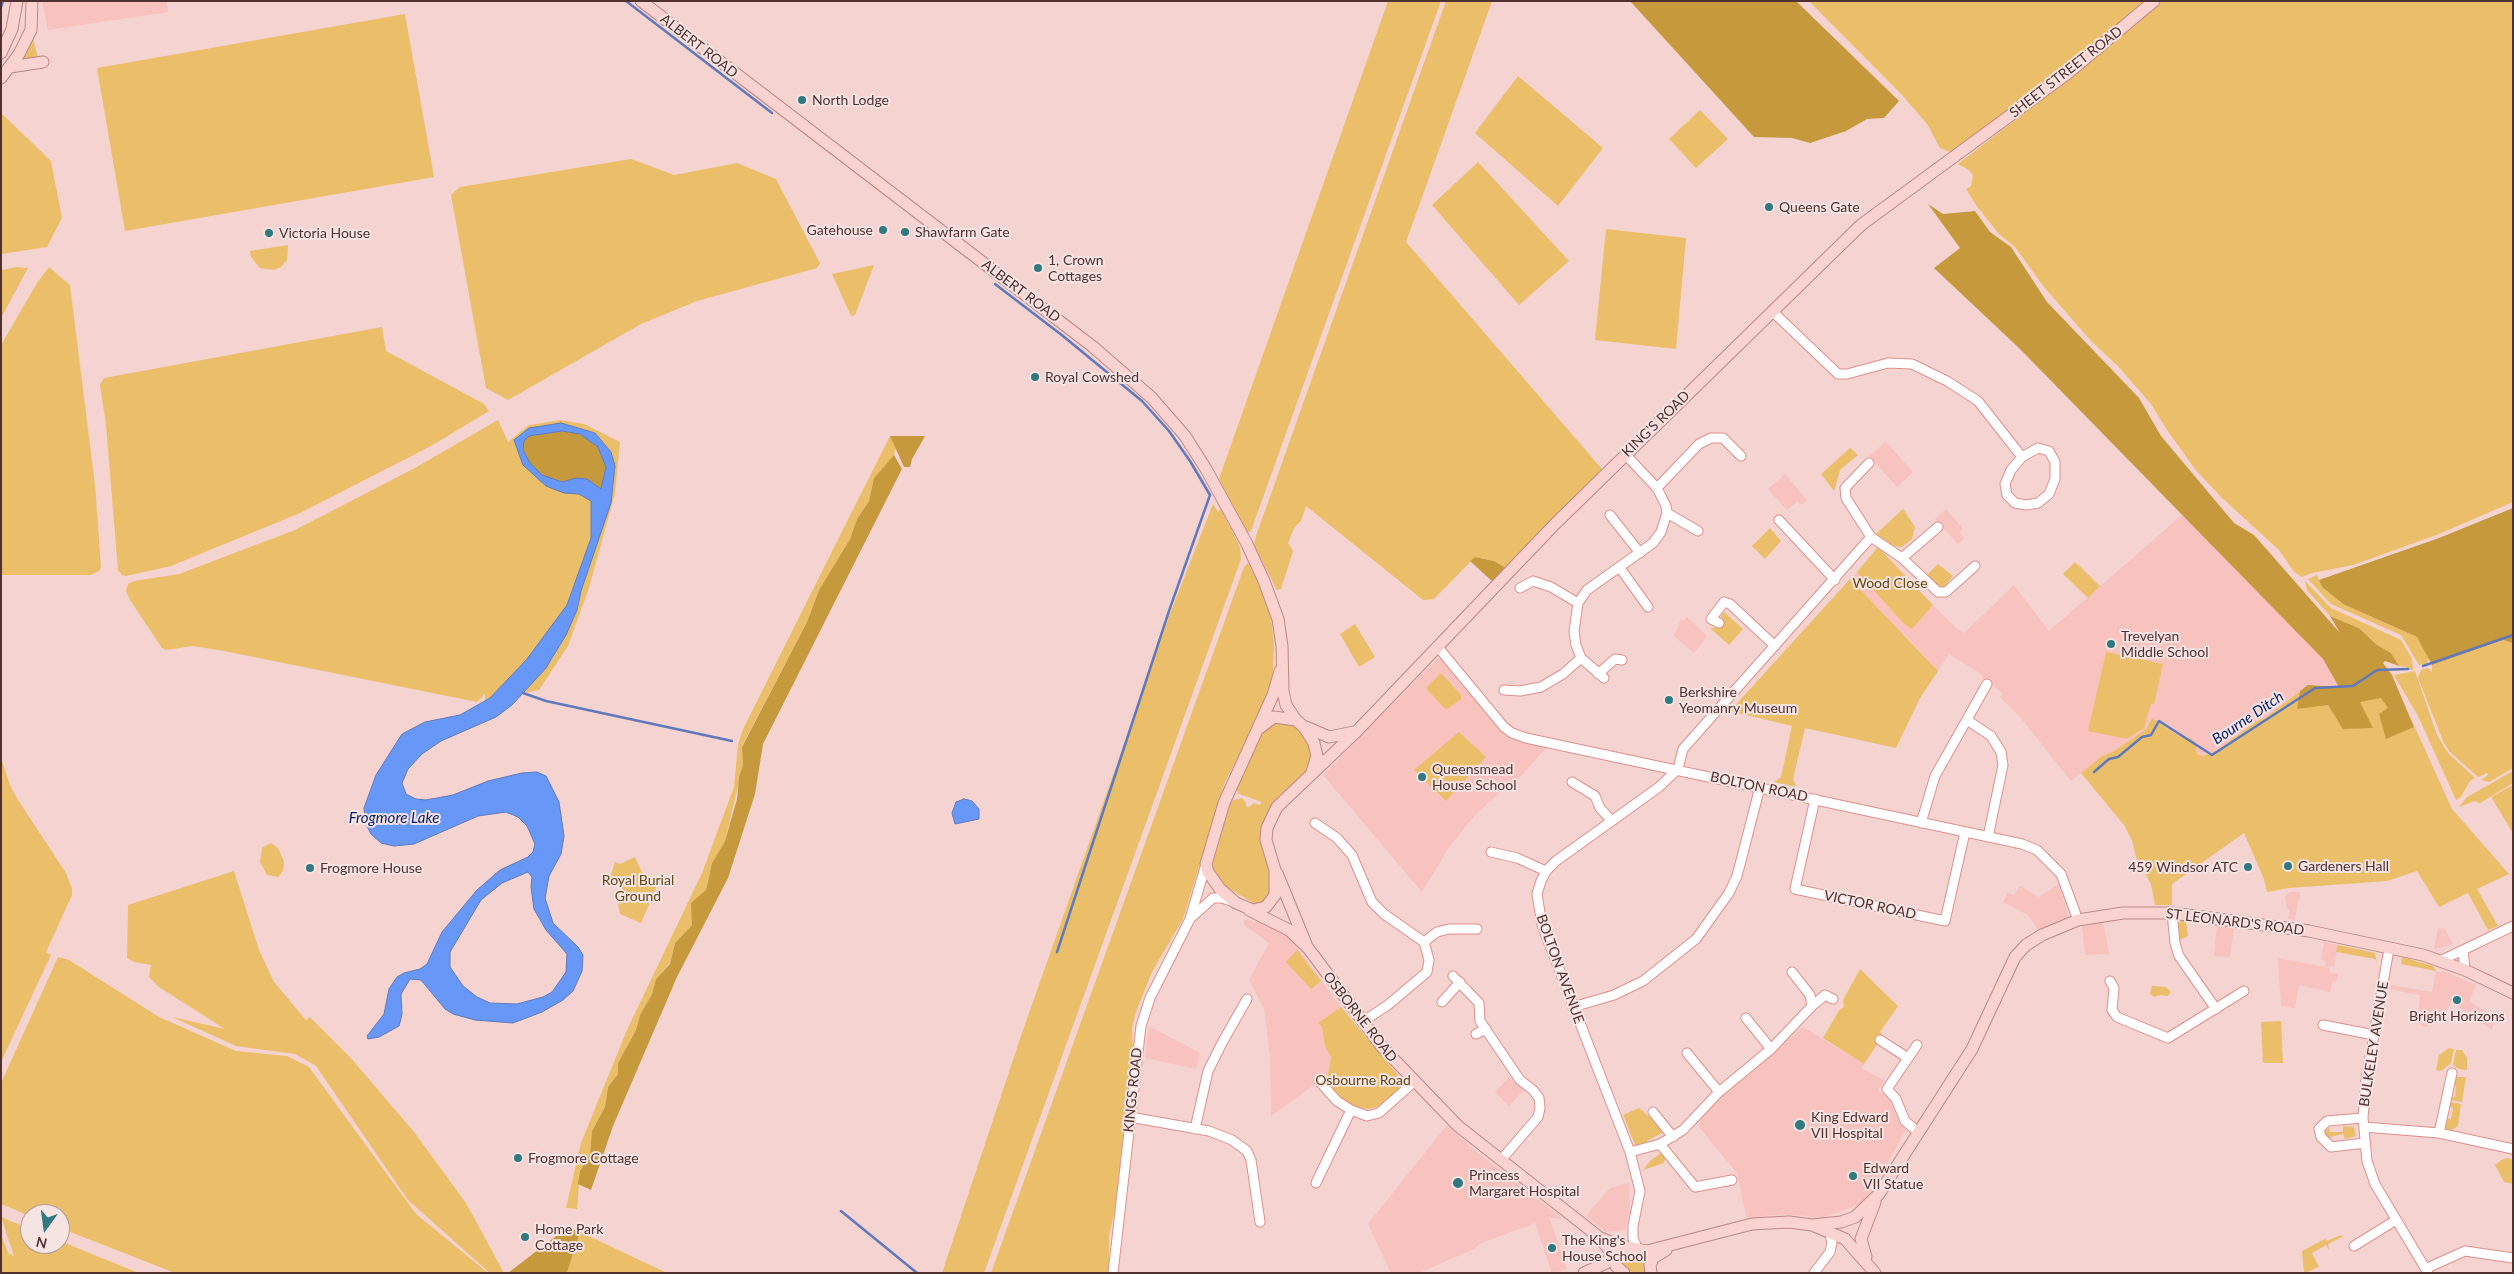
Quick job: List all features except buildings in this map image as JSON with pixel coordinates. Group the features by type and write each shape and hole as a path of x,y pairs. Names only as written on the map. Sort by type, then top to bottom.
{"main road":[{"path":"1,52 12,29 17,1"},
{"path":"1,78 10,67 30,30 32,1"},
{"name":"ALBERT ROAD","path":"641,1 1092,346 1152,398 1172,419 1196,452 1248,544 1278,619 1282,646 1280,671 1272,695 1224,803 1206,864"},
{"name":"SHEET STREET ROAD","path":"1977,142 2068,73 2154,1"},
{"path":"12,29 30,30"},
{"path":"10,67 43,62"},
{"name":"KING'S ROAD","path":"1275,870 1266,840 1271,817 1277,807 1357,731 1625,454 1861,225 1903,193 1977,142"},
{"name":"ALBERT ROAD","path":"1280,671 1286,705 1314,743 1318,756 1312,773"},
{"path":"1254,733 1274,717 1300,723 1329,737 1337,737 1357,731"},
{"name":"OSBORNE ROAD","path":"1206,864 1212,880 1241,906 1289,930 1308,948 1382,1048 1458,1126 1600,1237 1621,1246 1647,1251 1679,1244"},
{"path":"1241,906 1259,909 1266,907 1275,895 1275,870"},
{"name":"OSBORNE ROAD","path":"1275,870 1308,948"},
{"name":"ST LEONARD'S ROAD","path":"1872,1269 1861,1239 1864,1226 1879,1194 1972,1049 2015,957 2026,945 2042,935 2078,920 2123,913 2172,913 2309,931 2390,949 2440,961 2465,970 2513,994"},
{"name":"ST LEONARD'S ROAD","path":"1812,1225 1841,1222 1855,1217 1879,1194"},
{"path":"1651,1273 1650,1265 1653,1258 1679,1244 1767,1222 1812,1225 1829,1231 1845,1239 1872,1269"},
{"name":"OSBORNE ROAD","path":"1600,1237 1613,1256 1616,1266 1624,1273"},
{"path":"1584,1273 1602,1265 1621,1246"},
{"path":"1594,1273 1612,1273"}],"street":[{"path":"1772,311 1838,374 1847,374 1888,363 1912,364 1947,381 1978,401 2022,456"},
{"path":"1657,488 1699,444 1711,438 1723,438 1742,456"},
{"path":"2038,448 2049,451 2055,462 2055,478 2049,494 2038,503 2026,505 2015,503 2007,494 2005,484 2011,470 2022,456 2038,448"},
{"path":"1622,660 1615,658 1601,676 1581,658 1574,631 1578,603 1587,590 1620,568 1653,542 1661,532 1667,513 1666,506 1657,488 1625,454"},
{"path":"1869,463 1845,488 1846,498 1872,537 1902,558 1938,592 1946,592 1975,566"},
{"path":"1667,513 1698,531"},
{"path":"1610,515 1640,553"},
{"path":"1780,520 1835,580"},
{"path":"1902,558 1938,526"},
{"path":"1678,769 1683,749 1872,537"},
{"path":"1620,568 1648,607"},
{"path":"1520,588 1533,581 1551,587 1578,603"},
{"path":"1719,623 1711,619 1724,602 1730,604 1775,646"},
{"name":"BOLTON ROAD","path":"1438,646 1504,727 1526,738 2022,844 2037,850 2061,874 2078,920"},
{"path":"1504,690 1520,691 1542,687 1563,674 1581,658"},
{"path":"1921,823 1935,776 1987,684"},
{"path":"1967,720 1991,736 2001,752 2003,766 1988,837"},
{"name":"BOLTON AVENUE","path":"1636,1248 1633,1238 1633,1226 1640,1191 1630,1152 1542,925 1537,894 1546,871 1575,846 1659,787 1678,769"},
{"path":"1572,782 1595,796 1600,808 1611,820"},
{"path":"1573,1007 1614,995 1643,981 1696,938 1730,893 1737,876 1760,787"},
{"name":"VICTOR ROAD","path":"1815,799 1795,889 1945,921 1965,832"},
{"path":"1315,823 1337,838 1352,855 1372,902 1384,914 1424,942 1429,960 1427,972 1388,1005 1362,1022"},
{"path":"1491,852 1517,858 1546,871"},
{"name":"KINGS ROAD","path":"1113,1273 1141,1026 1150,998 1190,919 1206,864"},
{"name":"KINGS ROAD","path":"1190,919 1213,898 1222,898 1241,906"},
{"path":"2172,913 2175,943 2179,956 2216,1009"},
{"path":"2440,961 2513,926"},
{"path":"1424,942 1437,932 1449,929 1477,929"},
{"name":"BULKELEY AVENUE","path":"2390,949 2366,1080 2364,1122 2367,1162 2375,1184 2428,1270"},
{"path":"2462,950 2465,970"},
{"path":"1792,972 1810,995 1812,1006"},
{"path":"1453,976 1479,1003 1480,1020 1500,1043 1520,1080 1533,1090 1539,1098 1540,1108 1538,1117 1501,1160"},
{"path":"2110,981 2114,988 2112,1010 2117,1017 2158,1036 2168,1038 2244,991"},
{"path":"1442,1002 1460,982"},
{"path":"1630,1152 1660,1144 1684,1130 1719,1092 1771,1049 1812,1006 1825,995 1833,999"},
{"path":"1195,1129 1208,1071 1247,999"},
{"path":"1746,1018 1771,1049"},
{"path":"2323,1025 2374,1035"},
{"path":"1476,1034 1486,1029"},
{"path":"1880,1040 1908,1058"},
{"path":"1917,1045 1887,1089 1896,1099 1905,1121 1918,1132"},
{"path":"1687,1053 1719,1092"},
{"path":"2439,1133 2452,1073"},
{"path":"1319,1081 1337,1101 1351,1110 1366,1116 1379,1113 1415,1081"},
{"path":"1316,1183 1351,1110"},
{"path":"1653,1112 1673,1137"},
{"path":"1130,1117 1209,1131 1232,1140 1247,1150 1251,1160 1260,1222"},
{"path":"2365,1143 2331,1147 2321,1137 2319,1129 2327,1121 2364,1122 2439,1133 2513,1149"},
{"path":"1660,1144 1695,1187 1732,1180"},
{"path":"2354,1246 2396,1220"},
{"name":"BOLTON AVENUE","path":"1621,1246 1633,1226"},
{"path":"1814,1273 1830,1252 1832,1242 1829,1231"},
{"path":"2428,1270 2465,1252 2513,1258"}],"shaded area":[{"path":"42,1 167,1 168,12 48,30"},
{"path":"1630,1 1796,1 1899,101 1884,118 1867,119 1846,131 1810,143 1792,138 1754,137"},
{"path":"1928,204 1943,214 1975,211 1990,232 2011,247 2047,302 2139,398 2161,436 2234,523 2254,535 2340,633 2330,616 2359,628 2377,645 2391,653 2399,666 2385,661 2383,663 2392,675 2414,727 2386,739 2379,714 2388,708 2381,698 2360,702 2373,728 2343,729 2328,705 2297,709 2300,691 2308,685 2339,687 2323,659 2020,349 1934,268 1960,248"},
{"path":"562,431 580,434 598,447 606,467 601,489 587,479 576,478 562,482 542,475 530,463 523,450 524,441 529,436"},
{"path":"890,436 925,436 912,459 910,467 904,467"},
{"path":"1886,442 1913,472 1897,487 1869,456"},
{"path":"894,455 902,469 763,744 755,794 728,878 677,977 613,1126 591,1190 578,1184 580,1171 590,1154 592,1131 605,1107 608,1087 618,1074 618,1063 636,1030 640,1015 652,994 656,979 670,964 675,943 692,925 691,903 706,890 712,863 725,841 737,799 739,777 743,765 742,747 807,622 819,590 850,539 857,519 869,501 874,478"},
{"path":"1785,474 1807,500 1802,505 1798,501 1787,510 1768,489"},
{"path":"2513,508 2513,643 2503,640 2432,665 2417,637 2343,604 2322,587 2319,580 2439,538"},
{"path":"1946,509 1963,529 1959,532 1964,538 1958,544 1935,519"},
{"name":"Trevelyan Middle School","path":"2183,514 2323,659 2340,687 2313,685 2302,689 2265,718 2257,721 2216,751 2203,756 2197,754 2196,744 2180,737 2160,722 2150,720 2146,729 2114,751 2102,756 2071,781 2020,717 2000,697 2003,694 1982,677 1983,675 1949,654 1938,671 1904,634 1898,632 1850,579 1857,572 1903,623 1912,628 1933,605 1956,628 1964,633 2014,585 2049,631"},
{"path":"1475,557 1494,561 1506,568 1493,582 1470,561"},
{"path":"1687,617 1707,636 1694,653 1674,636 1681,619 1683,621"},
{"name":"Queensmead House School","path":"1438,658 1444,660 1505,736 1548,746 1516,781 1511,782 1476,814 1449,847 1422,892 1323,775"},
{"path":"2059,884 2069,918 2038,930 2028,915 2003,902 2008,893 2014,895 2020,886 2039,897"},
{"path":"2290,892 2300,892 2295,920 2288,919 2290,910 2287,909 2285,896"},
{"path":"1244,919 1278,927 1288,935 1341,1007 1318,1023 1322,1027 1325,1045 1331,1057 1328,1075 1271,1116 1270,1058 1264,1009 1249,980 1269,943 1244,925"},
{"path":"2103,922 2109,954 2085,955 2082,926"},
{"path":"2217,924 2234,927 2230,957 2214,956"},
{"path":"2438,928 2445,929 2453,944 2434,949"},
{"path":"2324,942 2338,945 2334,967 2325,966 2326,961 2321,960"},
{"path":"2278,958 2330,968 2329,973 2338,974 2337,980 2332,982 2330,992 2299,985 2295,1008 2281,1006"},
{"path":"2436,971 2449,973 2476,985 2469,1001 2495,1018 2492,1030 2451,1002 2443,1016 2426,1027 2417,1023 2420,995 2388,989 2391,985 2432,992"},
{"path":"1149,1026 1200,1053 1196,1069 1145,1058"},
{"name":"King Edward VII Hospital","path":"1803,1027 1864,1064 1861,1068 1884,1080 1878,1091 1889,1098 1899,1122 1906,1130 1865,1203 1821,1218 1798,1215 1770,1215 1747,1219 1737,1173 1699,1127 1701,1115 1718,1097"},
{"path":"1509,1077 1524,1090 1509,1106 1495,1092"},
{"name":"Princess Margaret Hospital","path":"1447,1125 1473,1149 1563,1219 1549,1217 1567,1269 1552,1273 1535,1223 1479,1244 1476,1248 1419,1273 1391,1273 1368,1224"},
{"path":"1629,1183 1630,1208 1625,1230 1606,1232 1586,1216 1610,1188"},
{"path":"568,1227 580,1232 567,1273 508,1273"}],"green space":[{"path":"1388,1 1441,1 1251,531 1247,533 1219,479"},
{"path":"1446,1 1492,1 1406,242 1602,469 1506,568 1494,561 1475,557 1434,599 1423,600 1306,506 1301,521 1294,528 1288,543 1293,551 1281,589 1277,590 1254,545 1256,536"},
{"path":"1809,1 2144,1 2059,74 1952,153 1940,148 1927,124 1902,95"},
{"path":"2161,1 2513,1 2513,502 2439,534 2353,565 2312,573 2302,577 2294,572 2279,550 2221,497 2195,469 2151,404 2117,365 2091,341 2044,287 2015,247 1999,234 1976,205 1966,189 1971,186 1973,175 1969,170 1958,164 2035,105"},
{"path":"405,14 434,177 125,231 97,68"},
{"path":"33,39 38,58 18,62"},
{"path":"1518,76 1603,148 1558,206 1475,133"},
{"path":"1700,110 1728,139 1696,168 1669,139"},
{"path":"1,113 51,161 62,218 47,247 1,254"},
{"path":"631,159 674,175 737,163 776,179 820,263 817,268 697,301 641,324 508,400 486,388 451,195 460,187"},
{"path":"1478,162 1569,261 1519,305 1432,205"},
{"path":"1606,229 1686,238 1676,349 1595,340"},
{"path":"288,245 287,260 281,267 274,270 260,268 251,257 250,251"},
{"path":"874,265 855,315 851,316 832,274"},
{"path":"17,267 28,268 1,318 1,270"},
{"path":"49,267 70,285 95,485 101,567 99,571 91,575 1,575 1,345 37,283"},
{"path":"382,327 386,351 484,404 489,411 431,446 300,513 171,566 126,576 122,575 118,570 106,425 100,385 104,378"},
{"path":"498,420 508,442 529,425 560,420 584,424 620,442 615,494 589,588 568,646 539,690 523,693 554,657 577,610 581,591 611,503 615,466 611,452 595,433 561,423 529,428 564,493 579,494 592,501 591,538 567,605 527,659 485,701 485,694 477,702 193,646 166,650 162,648 130,600 126,591 128,584 134,581 179,574 295,530 413,469"},
{"path":"890,436 896,447 894,455 874,478 869,501 857,519 850,539 819,590 807,622 742,746 743,765 725,841 712,863 706,890 692,906 692,925 675,943 670,963 656,979 652,994 640,1015 636,1030 618,1063 618,1074 608,1087 605,1107 592,1131 590,1154 580,1171 577,1209 566,1208 581,1143 627,1030 702,873 734,787 738,745 743,729"},
{"path":"1850,448 1858,455 1840,470 1834,491 1821,474"},
{"path":"1213,504 1218,512 1221,509 1240,547 1241,559 984,1273 942,1273 1023,1030 1171,611"},
{"path":"1903,509 1915,527 1912,539 1902,547 1894,546 1876,534"},
{"path":"1770,528 1781,541 1765,559 1752,546"},
{"name":"Wood Close","path":"1878,547 1933,605 1912,629 1903,623 1857,572"},
{"path":"2075,562 2100,586 2088,598 2063,574"},
{"path":"1248,563 1264,594 1271,616 1274,644 1273,673 1265,704 1225,782 1183,919 1152,972 1136,1012 1132,1028 1133,1049 1115,1210 1109,1236 1109,1273 991,1273 1244,567"},
{"path":"1938,564 1953,576 1948,582 1952,587 1947,592 1923,579"},
{"path":"2317,575 2322,587 2343,604 2417,637 2431,659 2427,660 2428,664 2419,665 2401,635 2331,604 2308,579"},
{"path":"1850,579 1938,671 1920,698 1896,748 1805,728 1793,779 1796,787 1774,782 1781,777 1792,726 1730,711"},
{"path":"2305,581 2331,608 2401,640 2412,659 2413,670 2399,666 2391,653 2377,645 2359,628 2330,616 2307,590"},
{"path":"1724,612 1743,629 1729,645 1710,628 1719,628 1723,623 1721,616"},
{"path":"1355,624 1375,657 1359,667 1340,634"},
{"path":"2503,640 2513,643 2513,768 2489,782 2481,780 2488,775 2487,773 2478,777 2450,752 2444,743 2418,678 2421,670 2428,668 2432,672 2432,665"},
{"path":"2106,652 2163,664 2154,704 2151,704 2144,728 2127,739 2088,731"},
{"path":"2373,668 2412,721 2452,809 2509,874 2477,889 2498,926 2488,930 2468,893 2439,907 2417,871 2387,881 2289,888 2267,892 2264,879 2244,833 2172,884 2172,905 2155,905 2151,884 2136,857 2132,840 2124,825 2081,773 2102,756 2114,751 2146,729 2152,718 2180,737 2191,738 2196,744 2197,754 2203,756 2216,751 2257,721 2265,718 2308,685 2339,688 2338,684"},
{"path":"2415,671 2437,735 2448,753 2475,778 2470,781 2461,797 2456,800 2418,716 2394,675"},
{"path":"1441,673 1461,695 1461,699 1448,709 1444,708 1426,688"},
{"path":"1268,722 1291,723 1312,743 1312,767 1280,798 1262,841 1273,884 1265,904 1255,904 1223,885 1212,871 1231,801 1242,798 1246,806 1249,807 1254,803 1260,805 1262,802 1239,794 1236,789 1263,727"},
{"path":"1459,732 1486,757 1446,801 1414,770"},
{"path":"1,758 10,785 18,800 66,873 72,889 72,895 46,952 51,955 1,1062"},
{"path":"2513,771 2513,783 2480,803 2475,801 2459,807 2467,797"},
{"path":"2513,785 2513,833 2491,797"},
{"path":"271,843 278,848 284,862 283,871 278,877 267,875 260,862 262,848"},
{"name":"Royal Burial Ground","path":"635,857 642,872 659,881 641,923 620,914 618,905 624,900 619,883 611,883 610,878 615,862 620,864"},
{"path":"234,871 259,950 274,982 306,1020 310,1017 350,1057 414,1132 466,1203 504,1273 490,1273 408,1200 316,1066 295,1054 236,1046 172,1017 225,1029 159,987 149,977 151,965 134,962 127,958 128,905"},
{"path":"2186,920 2188,936 2178,941 2177,926 2181,921"},
{"path":"2338,945 2375,953 2377,963 2375,959 2336,952"},
{"path":"1297,950 1321,981 1311,989 1286,962"},
{"path":"58,957 69,960 159,1017 236,1051 287,1056 309,1067 416,1214 488,1273 175,1273 70,1232 70,1204 20,1204 20,1212 1,1204 1,1083"},
{"path":"2402,957 2433,966 2436,971 2401,964"},
{"path":"1860,969 1898,1006 1880,1032 1882,1034 1878,1043 1864,1064 1823,1038 1840,1009 1844,1007 1843,1000"},
{"path":"2152,986 2166,987 2171,992 2168,996 2154,997 2150,994"},
{"name":"Osbourne Road","path":"1341,1007 1397,1074 1399,1089 1377,1107 1369,1109 1352,1107 1342,1101 1325,1077 1328,1075 1331,1057 1325,1046 1322,1027 1318,1023"},
{"path":"2281,1021 2283,1063 2263,1063 2261,1022"},
{"path":"2449,1048 2454,1049 2451,1063 2441,1071 2436,1070 2439,1055"},
{"path":"2456,1050 2462,1050 2467,1058 2467,1070 2459,1069 2453,1065"},
{"path":"2466,1077 2462,1102 2451,1100 2452,1097 2455,1097 2456,1086 2453,1085 2453,1079"},
{"path":"2451,1102 2461,1104 2458,1126 2452,1130 2445,1129 2444,1125 2446,1118 2451,1119 2453,1108 2450,1107"},
{"path":"1639,1108 1656,1122 1662,1133 1647,1141 1647,1143 1636,1147 1623,1115"},
{"path":"2343,1126 2354,1127 2356,1136 2345,1139 2343,1134 2330,1137 2331,1142 2324,1133 2329,1127 2330,1132 2343,1132"},
{"path":"1661,1153 1665,1158 1664,1163 1643,1170 1650,1161"},
{"path":"2508,1158 2513,1160 2513,1184 2504,1182 2495,1165"},
{"path":"1,1217 20,1225 20,1254 70,1254 70,1245 139,1273 1,1273 1,1234 8,1253 14,1256"},
{"path":"580,1232 667,1273 567,1273"},
{"path":"2341,1235 2345,1240 2342,1237 2328,1244 2329,1250 2326,1245 2312,1253 2319,1267 2304,1273 2302,1251 2325,1239 2327,1241"},
{"path":"1623,1251 1649,1257 1647,1273 1635,1273 1621,1268 1618,1256"}],"water":[{"name":"Frogmore Lake","path":"561,423 595,433 611,452 615,466 611,503 581,591 577,610 566,635 546,668 512,705 496,717 441,741 422,754 408,769 402,783 406,794 416,799 426,800 453,795 488,781 522,773 537,772 546,776 559,802 564,836 561,854 549,876 545,898 553,923 578,947 583,955 582,971 573,991 563,1000 542,1012 513,1023 475,1020 453,1014 445,1009 421,980 410,979 401,994 402,1014 399,1026 379,1037 368,1039 367,1036 384,1014 389,989 397,977 420,969 427,964 442,932 477,890 500,870 528,857 533,852 535,844 527,826 518,817 506,812 478,816 414,844 394,846 381,843 371,834 365,822 364,808 376,775 402,734 425,722 460,715 490,698 527,659 567,605 591,538 591,501 579,494 564,493 546,486 523,465 514,440 529,428","holes":["562,431 580,434 598,447 606,467 601,489 587,479 576,478 562,482 542,475 530,463 523,450 524,441 529,436","528,872 532,877 531,887 534,909 546,930 567,954 566,972 552,992 543,997 517,1004 490,1003 477,997 463,986 450,967 450,952 481,900 502,883"]},
{"path":"964,799 972,801 979,809 979,819 955,824 952,813 956,802"}],"waterway":[{"path":"1,7 3,1"},
{"path":"626,1 772,113"},
{"path":"995,284 1063,336 1142,401 1169,431 1210,495 1169,611 1057,952"},
{"name":"Bourne Ditch","path":"2423,666 2513,635"},
{"name":"Bourne Ditch","path":"2094,772 2109,759 2118,757 2142,737 2151,735 2159,721 2212,755 2315,688 2353,686 2377,670 2408,669"},
{"path":"523,693 546,701 732,741"},
{"path":"841,1211 917,1273"}],"place":[{"name":"North Lodge","path":"802,100"},
{"name":"Queens Gate","path":"1769,207"},
{"name":"Gatehouse","path":"883,230"},
{"name":"Shawfarm Gate","path":"905,232"},
{"name":"Victoria House","path":"269,233"},
{"name":"1, Crown Cottages","path":"1038,268"},
{"name":"Royal Cowshed","path":"1035,377"},
{"name":"Trevelyan Middle School","path":"2111,644"},
{"name":"Berkshire Yeomanry Museum","path":"1669,700"},
{"name":"Queensmead House School","path":"1422,777"},
{"name":"Gardeners Hall","path":"2288,866"},
{"name":"459 Windsor ATC","path":"2248,867"},
{"name":"Frogmore House","path":"310,868"},
{"name":"Bright Horizons","path":"2457,1000"},
{"name":"King Edward VII Hospital","path":"1800,1125"},
{"name":"Frogmore Cottage","path":"518,1158"},
{"name":"Edward VII Statue","path":"1853,1176"},
{"name":"Princess Margaret Hospital","path":"1458,1183"},
{"name":"Home Park Cottage","path":"525,1237"},
{"name":"The King's House School","path":"1552,1248"}]}
